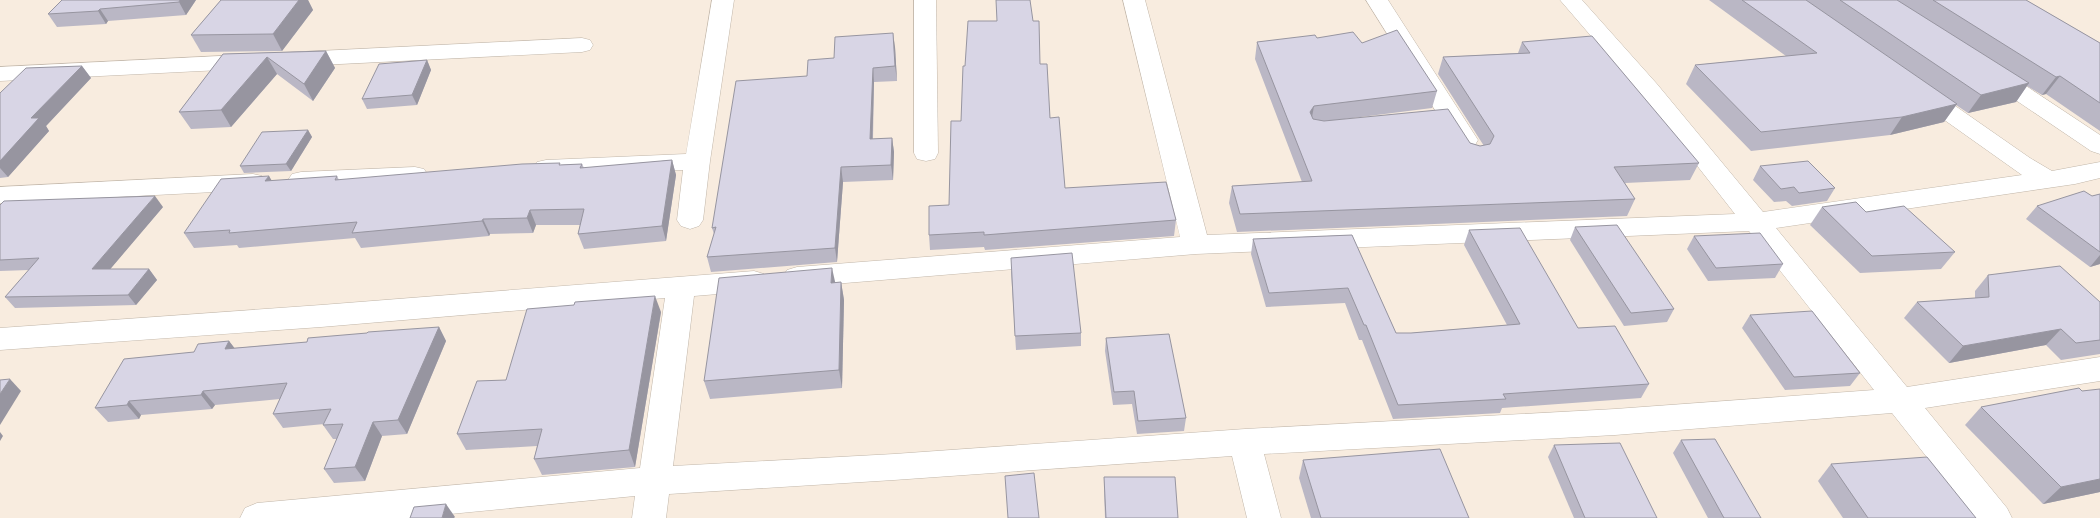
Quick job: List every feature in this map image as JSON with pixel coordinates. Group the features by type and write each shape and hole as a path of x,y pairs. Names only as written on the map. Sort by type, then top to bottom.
{"street":[{"path":"690,220 697,161 723,0"},
{"path":"925,0 926,153"},
{"path":"1134,0 1196,245"},
{"path":"1377,0 1475,154"},
{"path":"1571,0 1649,89 1995,518"},
{"path":"0,74 582,45"},
{"path":"1974,62 2100,146"},
{"path":"1900,79 2021,164 2047,179"},
{"path":"1424,119 1452,116"},
{"path":"528,169 697,161"},
{"path":"0,338 331,315 1196,245 1755,222 2100,170"},
{"path":"0,195 438,174"},
{"path":"649,518 681,287"},
{"path":"257,518 653,481 894,468 1245,442 1616,422 1899,400 2100,369"},
{"path":"1245,442 1264,518"}],"building":[{"path":"62,0 180,0 179,2 100,9 98,11 48,14"},
{"path":"221,0 299,0 273,34 191,35"},
{"path":"996,0 1030,0 1033,21 1039,21 1040,64 1047,64 1050,118 1059,117 1065,188 1166,182 1176,220 984,235 984,232 929,235 929,206 949,205 951,121 961,121 963,66 965,66 968,21 997,21"},
{"path":"1742,0 1806,0 1957,104 1902,117 1761,132 1695,65 1817,53"},
{"path":"1840,0 1897,0 2029,83 1981,95"},
{"path":"1933,0 2026,0 2100,43 2100,103 2060,76 2056,77"},
{"path":"1397,30 1437,91 1314,106 1310,112 1313,119 1324,121 1448,109 1470,143 1480,146 1490,144 1494,136 1443,57 1530,53 1522,42 1592,36 1699,163 1614,167 1635,199 1240,214 1232,186 1312,181 1257,42 1315,35 1317,38 1353,32 1362,43"},
{"path":"893,33 895,66 873,68 870,139 892,138 891,165 841,167 835,248 707,257 716,227 712,228 736,81 807,76 808,60 834,58 835,37"},
{"path":"326,51 304,84 267,57 221,110 179,112 223,54"},
{"path":"427,60 412,95 362,99 379,64"},
{"path":"82,66 31,118 39,118 0,161 0,93 26,68"},
{"path":"308,130 286,164 240,166 262,132"},
{"path":"672,160 662,226 578,234 584,209 530,210 527,218 483,219 482,221 352,233 357,222 229,233 230,230 184,233 221,179 269,176 265,181 337,176 335,180 522,164 582,164 580,168"},
{"path":"1808,161 1835,188 1799,193 1794,187 1781,189 1760,166"},
{"path":"2084,191 2092,196 2100,194 2100,252 2037,206"},
{"path":"155,196 92,269 149,269 128,295 5,297 39,258 0,260 0,205 4,201"},
{"path":"1856,202 1866,212 1904,206 1955,252 1872,256 1822,207"},
{"path":"1617,225 1674,309 1631,313 1575,227"},
{"path":"1520,228 1578,328 1615,326 1649,384 1503,394 1506,399 1398,405 1366,325 1364,325 1348,288 1269,293 1253,239 1352,235 1396,333 1411,333 1520,324 1469,230"},
{"path":"1760,233 1783,264 1716,268 1694,236"},
{"path":"1072,253 1081,333 1015,336 1011,258"},
{"path":"2060,266 2100,302 2100,340 2076,343 2061,329 1963,346 1917,302 1989,297 1988,275"},
{"path":"832,268 831,283 841,282 839,370 704,381 719,278"},
{"path":"655,296 629,450 534,459 542,429 457,434 477,381 506,380 527,309 574,305 575,302"},
{"path":"1812,311 1860,373 1794,377 1750,315"},
{"path":"439,327 398,420 373,422 355,467 324,469 343,424 323,425 331,409 273,414 287,383 203,391 201,395 129,401 127,405 95,408 124,359 194,352 198,344 229,341 225,349 307,342 308,338"},
{"path":"1169,334 1186,418 1138,421 1134,391 1114,392 1106,338"},
{"path":"10,379 0,394 0,380"},
{"path":"2079,388 2082,391 2100,389 2100,479 2061,487 1981,407"},
{"path":"1715,439 1761,518 1724,518 1681,440"},
{"path":"1620,443 1657,518 1585,518 1554,445"},
{"path":"1440,449 1469,518 1321,518 1303,460"},
{"path":"1927,457 1976,518 1868,518 1831,464"},
{"path":"1034,473 1039,518 1008,518 1005,476"},
{"path":"1104,477 1175,477 1178,518 1106,518"},
{"path":"446,504 442,518 410,518 414,507"}]}
